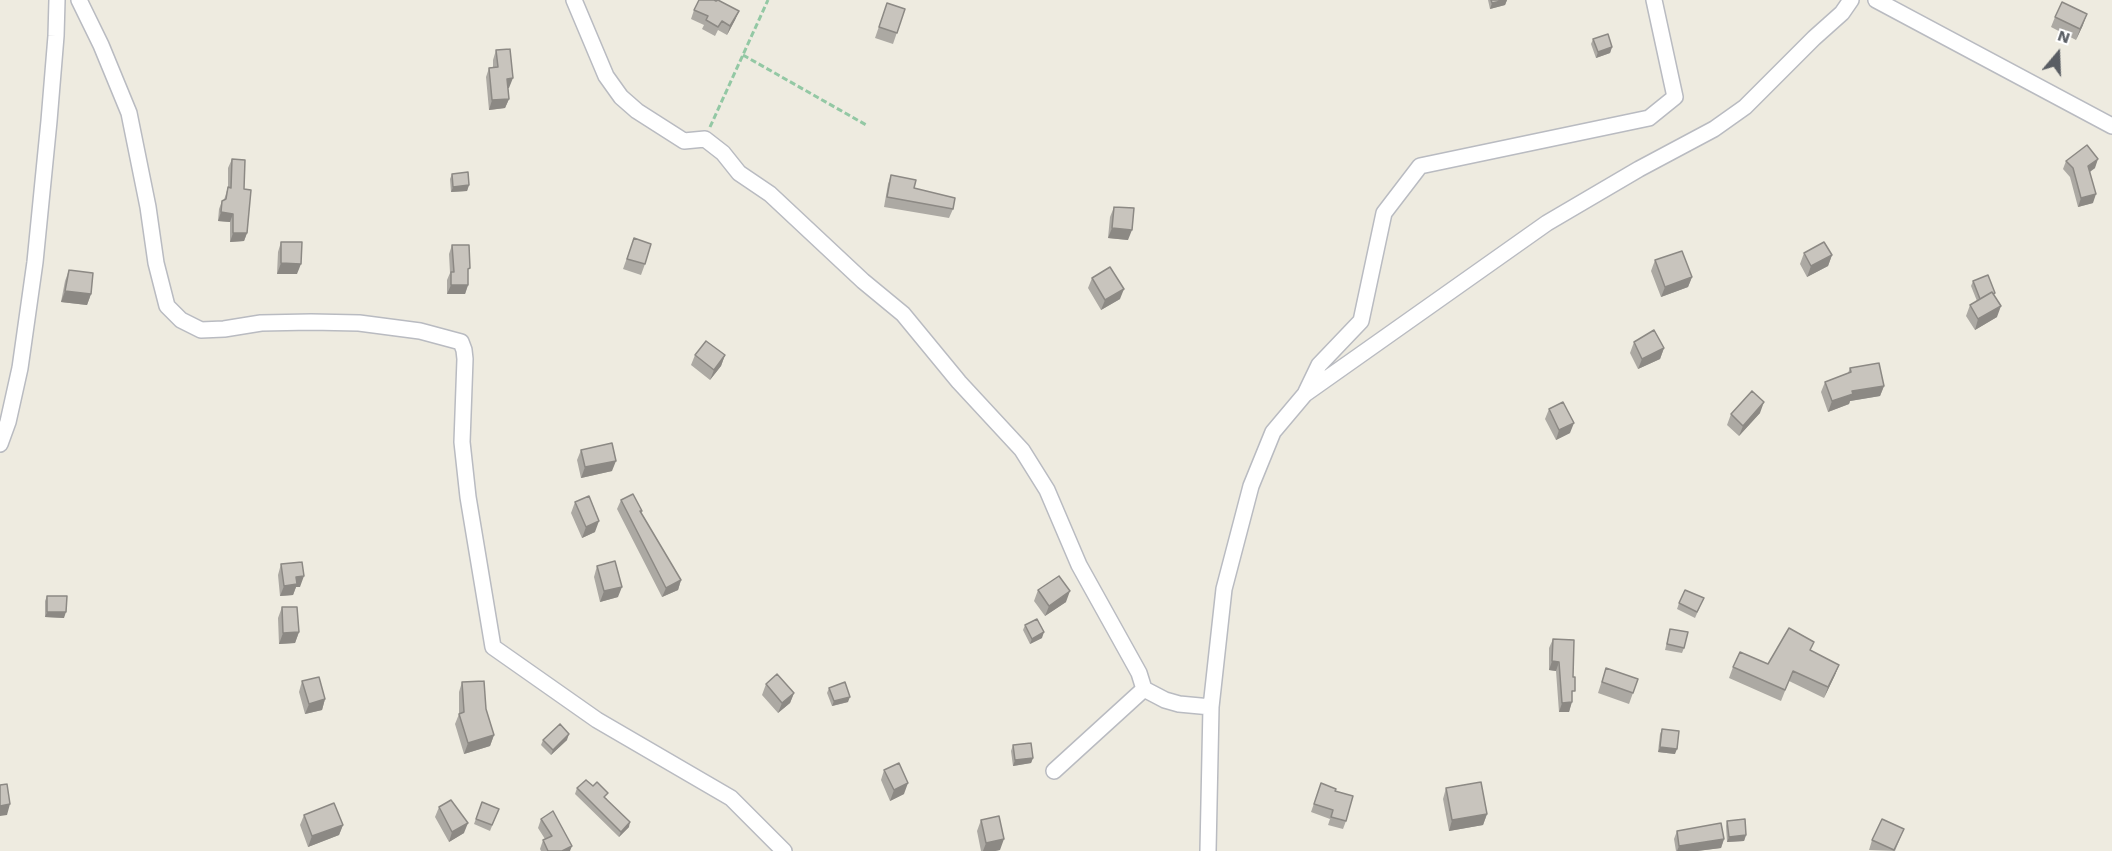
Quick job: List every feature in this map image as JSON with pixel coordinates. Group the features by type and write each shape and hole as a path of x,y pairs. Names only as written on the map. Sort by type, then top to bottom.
{"street":[{"path":"0,444 8,422 20,368 35,262 50,111 57,0"},
{"path":"79,0 101,45 129,113 148,207 156,262 167,306 181,320 201,330 281,323 358,323 420,331 461,342 465,350 462,442 468,497 493,647 597,720 731,798 784,851"},
{"path":"574,0 602,68 621,97 637,111 684,141 705,139 723,153 739,172 770,194 863,281 903,314 959,382 1022,450 1047,490 1079,565 1139,673 1144,689 1172,702 1211,707"},
{"path":"1208,851 1211,707 1224,589 1251,486 1273,432 1305,394 1319,365 1361,321 1384,213 1420,166 1649,118 1675,97 1654,0"},
{"path":"1305,394 1547,223 1639,169 1714,129 1745,107 1842,13 1851,0"},
{"path":"1876,0 2112,126"},
{"path":"1054,771 1144,689"}],"path":[{"path":"705,139 768,0"},
{"path":"743,55 868,126"}],"building":[{"path":"699,0 718,0 739,11 730,26 722,21 718,27 706,20 708,16 694,10"},
{"path":"2062,2 2087,14 2080,29 2055,17"},
{"path":"887,3 905,9 897,33 879,27"},
{"path":"1608,34 1612,47 1598,52 1593,39"},
{"path":"510,49 513,78 507,79 509,99 492,100 489,68 498,67 496,50"},
{"path":"2087,145 2098,159 2088,166 2096,194 2081,198 2073,168 2066,161"},
{"path":"232,159 245,160 244,189 251,190 247,233 233,233 233,214 221,212 222,201 226,199 228,187 231,188"},
{"path":"468,172 469,185 453,187 452,174"},
{"path":"891,175 916,180 914,188 955,198 953,209 887,197"},
{"path":"1114,207 1134,208 1132,230 1112,228"},
{"path":"634,238 651,244 645,264 627,259"},
{"path":"281,242 302,242 301,264 281,263"},
{"path":"1824,242 1832,255 1811,266 1804,253"},
{"path":"452,245 469,245 468,285 451,285 451,272 454,272"},
{"path":"1682,251 1692,277 1665,287 1655,260"},
{"path":"1110,267 1124,289 1105,300 1092,278"},
{"path":"69,270 93,273 91,294 65,291"},
{"path":"1988,275 1995,293 1992,292 1980,299 1973,281"},
{"path":"1992,292 2001,306 1978,319 1970,305"},
{"path":"1654,330 1664,348 1642,359 1634,342"},
{"path":"706,341 725,355 714,370 695,355"},
{"path":"1879,363 1884,386 1852,391 1853,394 1832,401 1825,382 1851,372 1850,368"},
{"path":"1752,391 1764,402 1743,426 1731,414"},
{"path":"1563,402 1574,423 1559,430 1549,409"},
{"path":"612,443 616,461 585,467 581,450"},
{"path":"633,494 642,511 640,511 681,580 666,588 621,500"},
{"path":"589,496 599,521 586,527 575,502"},
{"path":"615,561 622,587 604,591 597,566"},
{"path":"302,562 304,576 296,577 297,584 284,586 281,564"},
{"path":"1059,576 1070,591 1049,606 1038,590"},
{"path":"1685,590 1704,598 1697,612 1679,603"},
{"path":"47,596 67,596 66,612 47,612"},
{"path":"282,607 297,607 299,632 283,633"},
{"path":"1037,619 1044,632 1032,639 1025,625"},
{"path":"1789,628 1814,642 1810,650 1839,665 1828,687 1793,671 1785,690 1733,667 1740,652 1768,664"},
{"path":"1670,629 1688,632 1684,648 1667,644"},
{"path":"1553,639 1574,640 1575,691 1572,691 1572,702 1562,703 1559,662 1552,661"},
{"path":"1606,668 1638,679 1633,693 1602,682"},
{"path":"777,674 794,693 782,703 766,684"},
{"path":"319,677 325,699 309,704 302,681"},
{"path":"484,681 486,709 494,735 468,743 459,714 464,712 462,682"},
{"path":"845,682 850,697 834,701 829,688"},
{"path":"560,724 569,734 553,750 543,740"},
{"path":"1662,729 1679,731 1677,749 1660,747"},
{"path":"1031,743 1033,758 1015,760 1013,745"},
{"path":"899,763 908,783 894,790 884,770"},
{"path":"586,780 593,786 597,782 608,793 604,797 630,822 621,832 577,788"},
{"path":"1481,782 1487,814 1452,820 1446,788"},
{"path":"1321,783 1336,789 1335,791 1353,796 1346,821 1331,817 1333,810 1314,804"},
{"path":"7,784 10,804 0,806 0,785"},
{"path":"451,800 468,823 452,832 439,807"},
{"path":"482,802 499,809 492,825 476,819"},
{"path":"334,803 343,825 312,836 304,815"},
{"path":"553,811 572,846 562,851 548,851 543,840 552,836 541,819"},
{"path":"999,816 1004,839 986,843 981,820"},
{"path":"1745,819 1746,835 1729,837 1727,821"},
{"path":"1882,819 1904,829 1894,850 1872,840"},
{"path":"1721,823 1724,839 1679,846 1677,831"}]}
